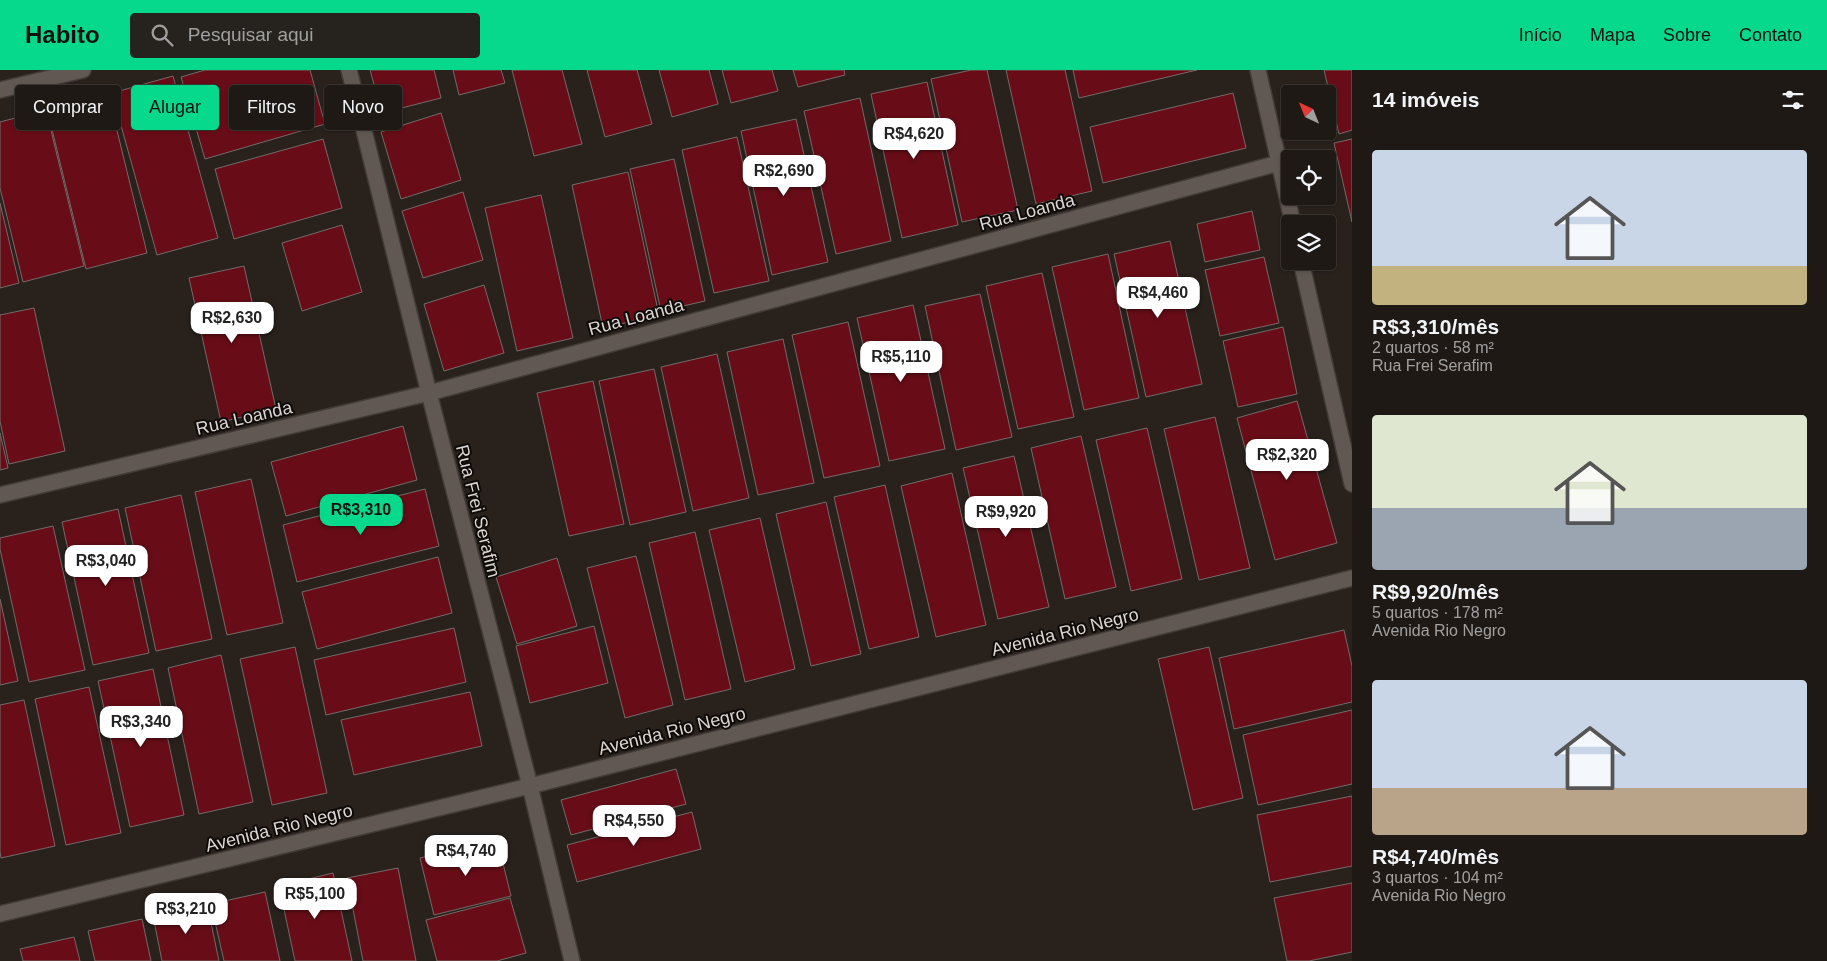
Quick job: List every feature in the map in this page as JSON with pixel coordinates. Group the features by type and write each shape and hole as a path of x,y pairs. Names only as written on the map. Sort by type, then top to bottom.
{"street":[{"path":"0,90 83,70"},
{"name":"Rua Frei Serafim","path":"349,70 429,393 530,786 572,961"},
{"path":"1258,70 1291,215"},
{"name":"Rua Loanda","path":"0,495 429,393 1279,163"},
{"path":"1303,270 1352,484"},
{"name":"Avenida Rio Negro","path":"0,914 530,786 1352,578"}],"building":[{"path":"205,70 310,70 324,120 324,124 314,127 314,85 229,85 229,130 304,130 205,159 197,130 219,130 219,85 183,85 181,77"},
{"path":"370,70 434,70 441,98 402,108 402,85 374,85"},
{"path":"453,70 501,70 505,83 459,95"},
{"path":"512,70 562,70 582,144 534,156"},
{"path":"587,70 637,70 652,124 605,137"},
{"path":"659,70 709,70 718,104 672,117"},
{"path":"722,70 772,70 778,91 731,103"},
{"path":"793,70 844,70 845,75 798,87"},
{"path":"971,70 987,70 1018,210 962,222 931,79"},
{"path":"1006,70 1065,70 1092,191 1036,204"},
{"path":"1073,70 1197,70 1079,98"},
{"path":"1324,70 1352,70 1352,130 1339,134 1336,121 1336,85 1328,85"},
{"path":"173,76 176,85 141,85"},
{"path":"927,82 958,225 902,238 871,94"},
{"path":"131,88 131,130 188,130 218,238 157,255 121,125 121,90"},
{"path":"1233,93 1246,148 1103,183 1090,127"},
{"path":"860,98 891,241 836,254 804,111"},
{"path":"441,113 461,180 401,199 381,132 402,130 402,125"},
{"path":"15,118 15,130 51,130 84,266 23,282 0,188 0,122"},
{"path":"796,119 828,262 772,275 741,131"},
{"path":"52,130 117,130 147,253 86,269"},
{"path":"737,137 769,281 714,293 682,150"},
{"path":"323,139 342,208 234,239 215,169"},
{"path":"1352,139 1352,222 1336,150 1334,143"},
{"path":"674,159 705,301 661,311 630,169"},
{"path":"628,172 659,315 603,328 572,185"},
{"path":"463,192 483,260 423,278 402,211"},
{"path":"541,195 573,338 517,351 485,208"},
{"path":"0,203 19,283 0,288"},
{"path":"1252,211 1260,250 1205,262 1197,224"},
{"path":"342,225 362,292 302,311 282,243"},
{"path":"1170,241 1202,384 1146,397 1114,254"},
{"path":"1108,254 1139,398 1084,410 1052,267"},
{"path":"1264,257 1279,323 1220,336 1205,270"},
{"path":"244,266 276,409 221,422 189,278"},
{"path":"1042,273 1074,417 1018,429 986,286"},
{"path":"484,285 504,353 444,371 424,304"},
{"path":"980,294 1012,437 956,450 925,306"},
{"path":"913,305 945,449 889,461 857,318"},
{"path":"34,308 65,451 9,464 0,421 0,315"},
{"path":"848,322 880,466 824,478 792,335"},
{"path":"1283,327 1297,394 1238,407 1223,341"},
{"path":"783,339 814,483 758,495 727,352"},
{"path":"717,354 749,498 693,511 661,367"},
{"path":"654,369 686,512 630,525 599,381"},
{"path":"593,381 624,524 569,536 537,393"},
{"path":"1297,401 1337,543 1275,560 1237,418"},
{"path":"1215,417 1250,568 1199,580 1164,429"},
{"path":"403,426 417,480 286,516 271,462"},
{"path":"1147,428 1182,579 1131,591 1096,440"},
{"path":"0,433 8,468 0,470"},
{"path":"1081,436 1116,587 1065,599 1031,448"},
{"path":"1014,456 1049,607 998,619 963,468"},
{"path":"952,473 986,625 936,637 901,486"},
{"path":"251,479 283,623 227,635 195,492"},
{"path":"885,485 919,637 869,649 834,497"},
{"path":"425,489 439,546 297,582 283,525"},
{"path":"181,495 212,639 156,651 125,508"},
{"path":"826,502 861,654 811,666 776,514"},
{"path":"118,509 149,653 93,665 62,522"},
{"path":"760,518 795,669 745,682 709,530"},
{"path":"53,526 85,670 29,682 0,549 0,538"},
{"path":"695,532 731,689 685,700 649,543"},
{"path":"636,556 673,705 625,718 587,568"},
{"path":"438,557 452,613 317,649 302,592"},
{"path":"557,558 577,626 517,644 496,577"},
{"path":"0,599 18,681 0,685"},
{"path":"594,626 608,683 530,703 516,646"},
{"path":"454,628 466,682 326,715 314,660"},
{"path":"1344,630 1352,666 1352,702 1234,729 1219,658"},
{"path":"295,647 327,793 272,805 240,659"},
{"path":"1209,647 1243,798 1193,810 1158,659"},
{"path":"221,655 253,802 199,814 168,668"},
{"path":"153,669 184,815 130,827 98,681"},
{"path":"89,687 121,833 66,845 35,699"},
{"path":"470,692 482,746 354,775 341,720"},
{"path":"24,700 55,846 1,858 0,705"},
{"path":"1352,710 1352,784 1258,805 1243,735"},
{"path":"676,769 686,804 571,835 561,800"},
{"path":"1352,796 1352,866 1270,882 1257,815"},
{"path":"692,812 701,849 577,882 567,845"},
{"path":"497,839 511,896 434,915 420,858"},
{"path":"398,868 416,961 363,961 347,878"},
{"path":"333,873 352,961 295,961 279,886"},
{"path":"1352,883 1352,952 1309,961 1287,961 1274,898"},
{"path":"265,892 280,961 224,961 211,904"},
{"path":"510,898 526,953 497,961 437,961 426,920"},
{"path":"207,904 219,961 162,961 153,916"},
{"path":"142,919 151,961 95,961 88,931"},
{"path":"74,937 80,961 23,961 20,949"}]}
